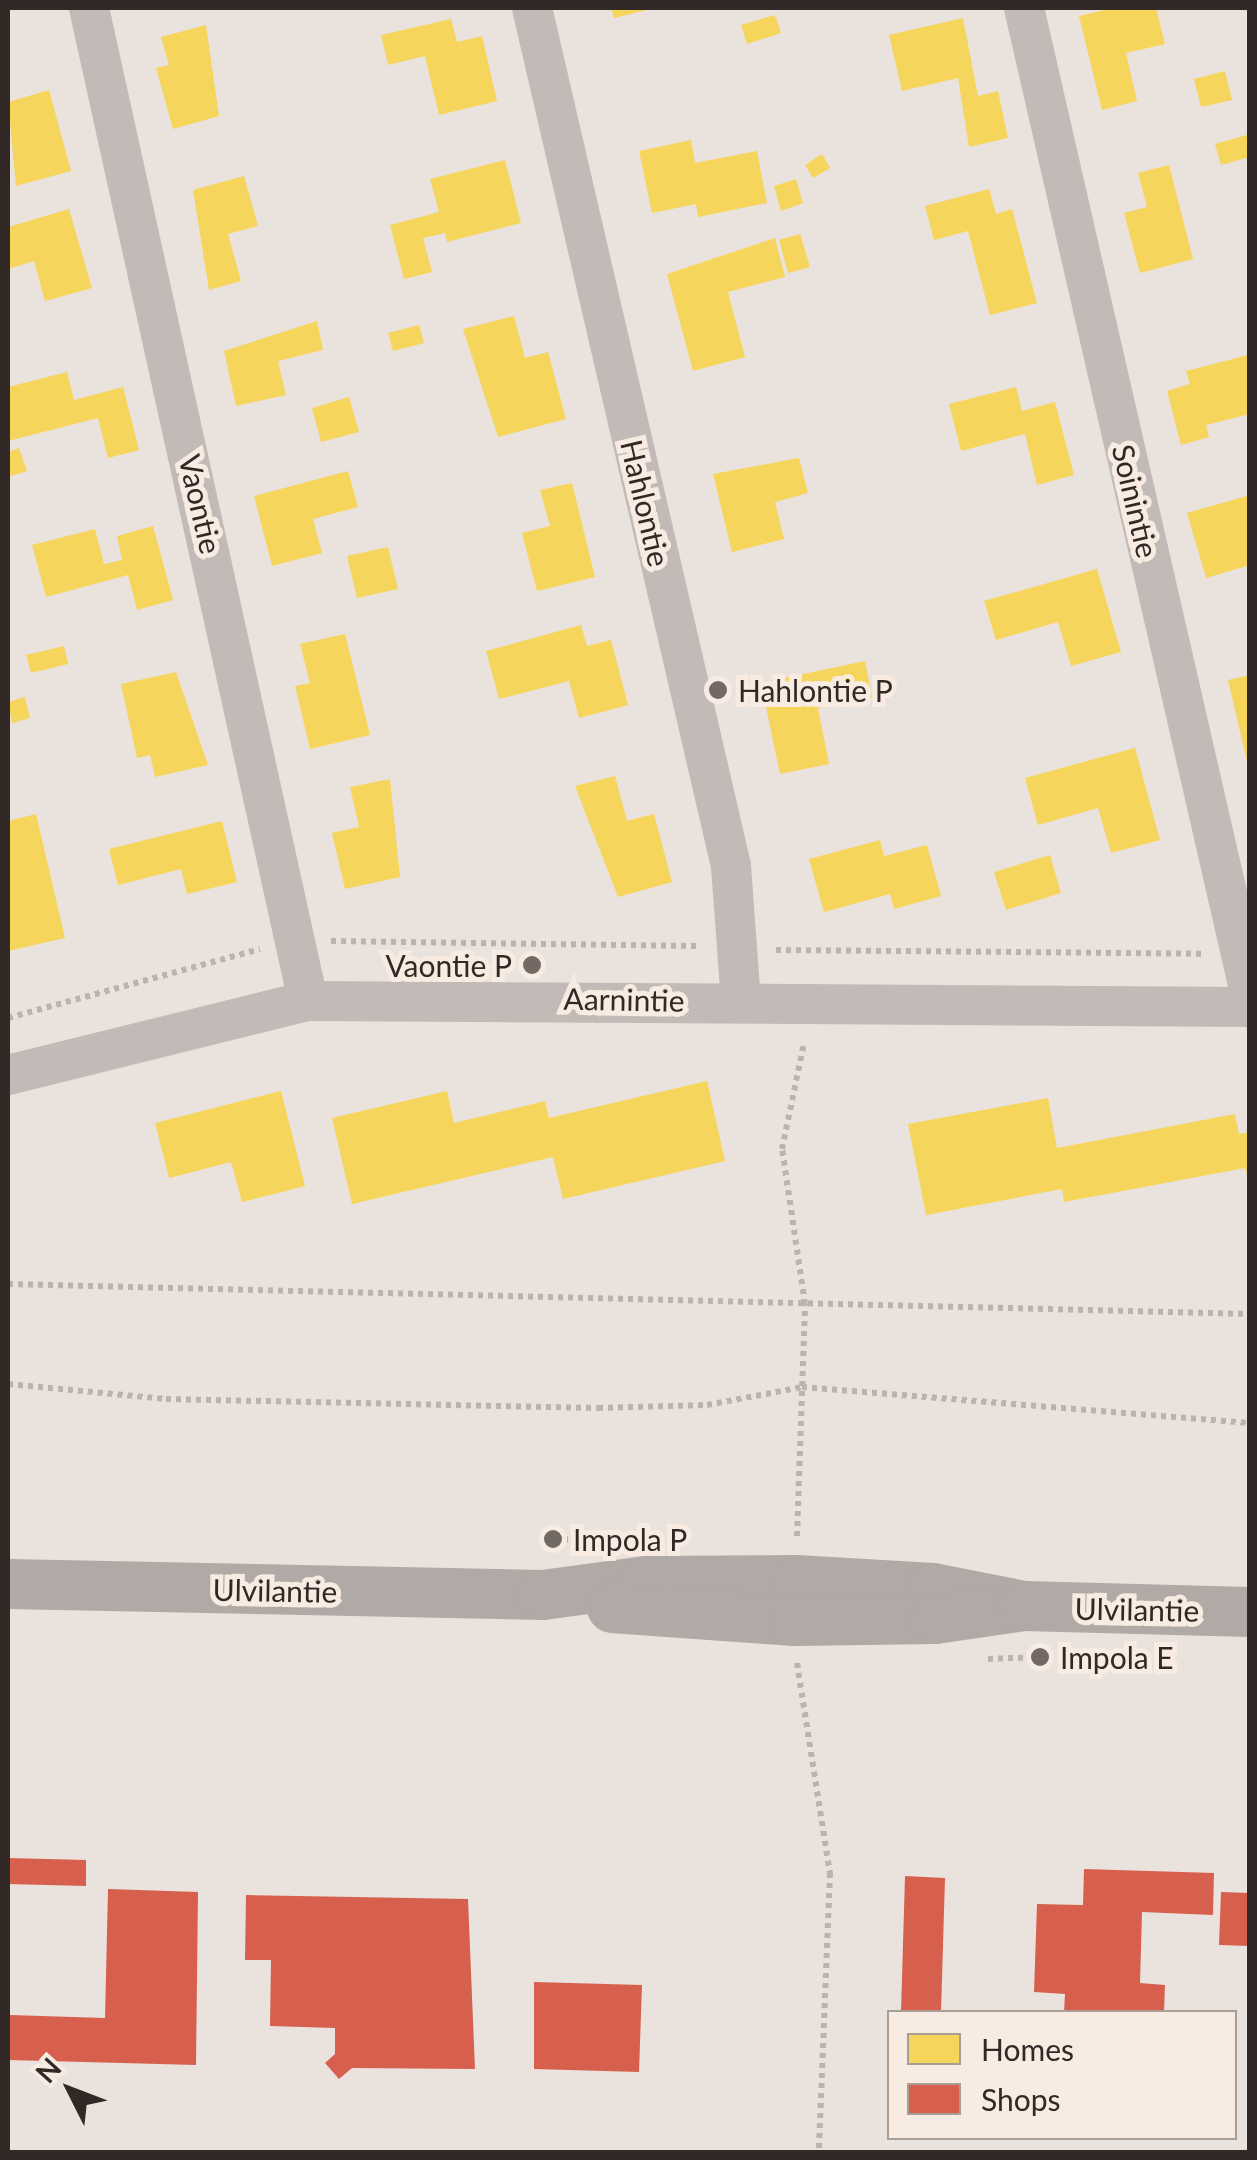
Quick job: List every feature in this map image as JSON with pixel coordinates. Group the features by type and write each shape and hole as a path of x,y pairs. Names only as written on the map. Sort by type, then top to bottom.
{"main road":[{"name":"Ulvilantie","path":"8,1584 543,1595 646,1581 796,1580 933,1588 1024,1606 1250,1612"}],"street":[{"name":"Vaontie","path":"89,8 300,939 308,1001"},
{"name":"Hahlontie","path":"532,8 731,866 741,1001"},
{"name":"Soinintie","path":"1024,8 1250,993"},
{"name":"Aarnintie","path":"8,1075 308,1001 741,1001 1250,1008"}],"path":[{"path":"8,1018 300,939 1239,954"},
{"path":"8,1284 1250,1314"},
{"path":"8,1384 166,1398 598,1408 707,1405 802,1387 1250,1422"}],"building: Homes":[{"path":"611,8 650,8 651,9 614,18"},
{"path":"1114,8 1156,8 1165,44 1126,53 1137,101 1102,110 1079,16"},
{"path":"775,15 781,33 747,44 741,25"},
{"path":"963,18 978,96 998,91 1008,138 969,147 958,78 902,91 889,35"},
{"path":"451,19 457,42 482,36 497,101 439,115 425,56 388,65 381,35"},
{"path":"206,25 219,116 173,129 156,68 169,65 161,37"},
{"path":"1225,71 1232,100 1201,107 1194,79"},
{"path":"49,90 71,171 16,186 8,102"},
{"path":"1247,135 1250,157 1221,165 1215,144"},
{"path":"691,140 695,163 757,151 767,203 698,217 696,204 652,213 639,151"},
{"path":"822,154 830,168 813,178 805,165"},
{"path":"505,160 521,223 447,242 445,233 423,238 432,272 404,279 390,225 439,212 430,179"},
{"path":"1169,165 1193,259 1140,273 1124,213 1147,207 1138,173"},
{"path":"244,176 258,226 228,234 241,281 209,290 193,190"},
{"path":"796,179 803,203 781,211 774,186"},
{"path":"989,189 996,214 1012,209 1037,303 990,315 968,231 934,240 925,206"},
{"path":"69,209 92,288 45,301 34,261 8,269 8,227"},
{"path":"800,234 810,267 788,273 779,240"},
{"path":"775,238 785,277 728,292 745,357 693,371 667,274"},
{"path":"514,316 525,358 548,352 566,419 498,437 463,329"},
{"path":"317,321 323,350 278,361 286,395 236,406 224,351"},
{"path":"419,325 424,343 393,351 388,333"},
{"path":"1248,355 1250,414 1206,425 1209,437 1181,445 1167,391 1190,384 1186,371"},
{"path":"67,372 74,400 123,387 139,450 108,458 98,418 8,441 8,387"},
{"path":"1016,387 1022,411 1055,402 1074,475 1037,485 1025,434 961,451 949,404"},
{"path":"349,397 359,432 321,442 312,408"},
{"path":"19,448 27,471 8,477 8,452"},
{"path":"799,458 808,493 775,502 784,539 732,552 713,474"},
{"path":"348,471 358,507 313,519 322,553 272,566 254,496"},
{"path":"572,483 595,577 537,591 522,533 550,526 540,490"},
{"path":"1250,495 1250,565 1206,578 1187,513"},
{"path":"153,526 173,600 137,610 128,575 46,597 32,545 95,529 104,564 122,560 117,536"},
{"path":"388,547 398,589 357,598 347,556"},
{"path":"1097,569 1121,652 1071,666 1058,622 996,640 984,601"},
{"path":"581,625 587,646 611,640 628,705 579,718 569,681 499,699 486,651"},
{"path":"345,634 370,735 310,749 295,686 310,683 300,644"},
{"path":"64,646 68,664 31,673 26,655"},
{"path":"865,661 872,697 818,708 829,764 780,774 761,683"},
{"path":"176,672 208,765 155,777 150,755 137,758 121,684"},
{"path":"1250,675 1250,766 1248,766 1228,680"},
{"path":"25,697 30,718 12,723 8,702"},
{"path":"1135,748 1160,840 1111,853 1098,808 1038,825 1025,778"},
{"path":"615,776 627,821 654,814 672,882 618,897 575,786"},
{"path":"390,779 400,877 345,889 332,833 359,827 350,787"},
{"path":"36,814 65,938 8,951 8,821"},
{"path":"222,821 237,882 187,894 181,869 118,885 109,849"},
{"path":"880,840 884,856 927,845 941,896 894,909 890,894 824,912 809,859"},
{"path":"1050,855 1061,893 1006,910 994,872"},
{"path":"707,1081 725,1161 563,1199 553,1157 352,1204 332,1118 447,1091 454,1123 545,1101 549,1118"},
{"path":"281,1091 305,1186 242,1202 231,1162 169,1178 155,1123"},
{"path":"1048,1098 1057,1148 1235,1114 1239,1134 1250,1132 1250,1182 1245,1168 1064,1202 1062,1189 926,1215 908,1124"}],"building: Shops":[{"path":"8,1858 86,1860 86,1886 8,1884"},
{"path":"1084,1869 1214,1873 1213,1915 1142,1912 1140,1983 1165,1985 1164,2010 1064,2010 1065,1994 1034,1992 1037,1904 1083,1905"},
{"path":"905,1876 945,1878 941,2010 901,2010"},
{"path":"108,1889 198,1892 196,2065 9,2060 10,2015 105,2018"},
{"path":"1221,1892 1250,1893 1250,1946 1219,1945"},
{"path":"246,1895 468,1899 475,2069 352,2068 339,2079 325,2063 335,2054 335,2028 270,2026 271,1960 245,1960"},
{"path":"534,1982 642,1985 639,2072 534,2069"}],"place":[{"name":"Hahlontie P","path":"718,690"},
{"name":"Vaontie P","path":"532,965"},
{"name":"Impola P","path":"553,1539"},
{"name":"Impola E","path":"1040,1657"}]}
